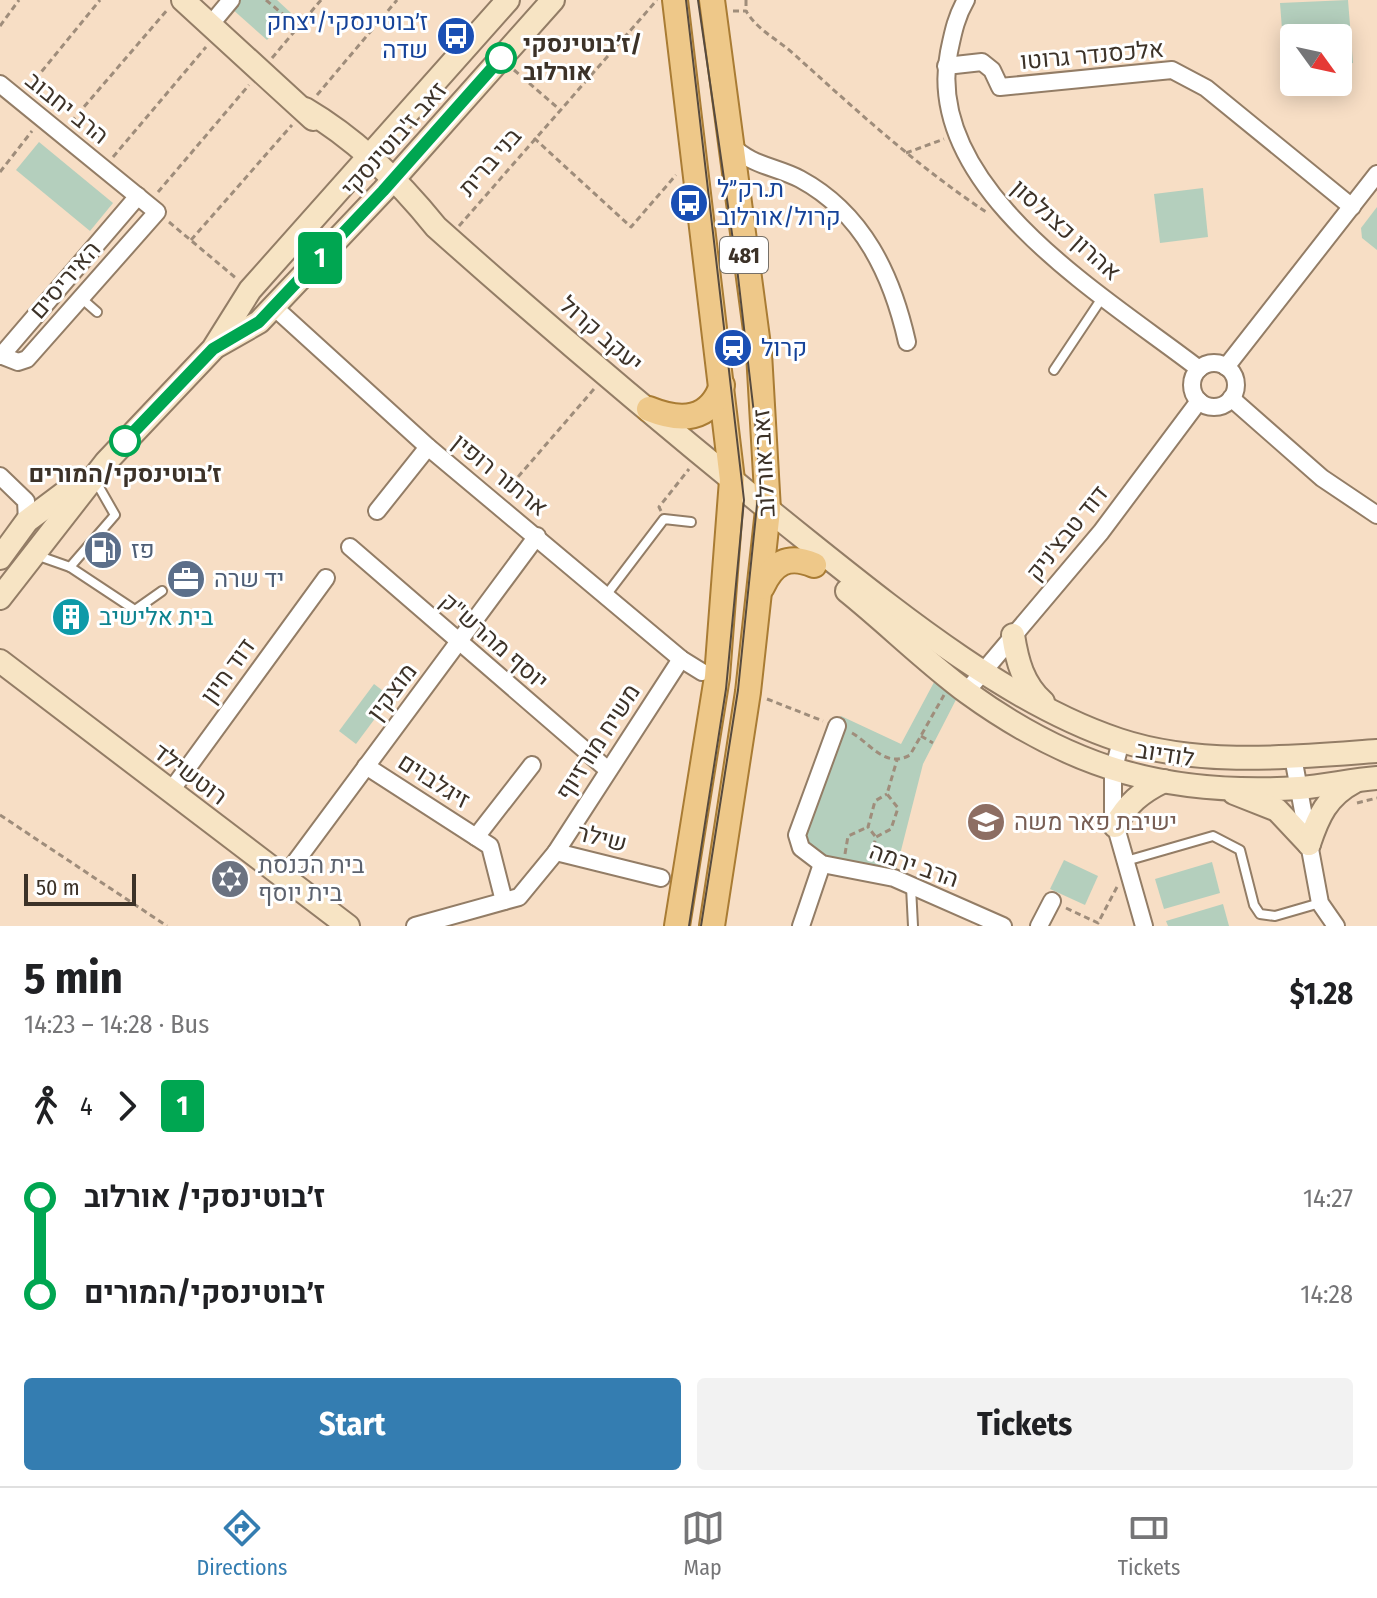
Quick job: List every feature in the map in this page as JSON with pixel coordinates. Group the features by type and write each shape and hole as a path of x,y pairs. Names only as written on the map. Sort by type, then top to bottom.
{"main road":[{"path":"183,0 210,33 262,70 366,164"},
{"name":"זאב ז'בוטינסקי","path":"213,349 250,290 366,164 508,0"},
{"name":"זאב ז'בוטינסקי","path":"213,349 259,322 274,307 389,186 553,0"},
{"name":"זאב אורלוב","path":"675,0 732,480 717,677 677,926"},
{"name":"זאב אורלוב","path":"712,6 759,353 768,519 748,692 712,926"},
{"path":"305,109 340,132 366,164"},
{"path":"340,132 378,134 404,121"},
{"name":"יעקב קרול","path":"366,164 732,480 814,565 959,686"},
{"path":"0,598 100,470 213,349"},
{"path":"649,409 688,419 707,411 722,385"},
{"path":"0,558 27,521 100,470"},
{"name":"יעקב קרול","path":"768,519 911,623 983,670"},
{"path":"758,601 767,575 779,563 798,559 814,565"},
{"path":"1013,635 1026,682 1039,699 1059,716"},
{"name":"רוטשילד","path":"1,661 348,926"},
{"name":"לודיוב","path":"983,670 1059,716 1121,741 1174,752 1293,757 1377,751"},
{"name":"לודיוב","path":"959,686 1054,748 1113,772 1217,788 1299,788 1368,779"},
{"path":"1217,788 1277,810 1309,844 1323,807 1344,787 1368,779"},
{"path":"1115,826 1124,809 1136,797 1164,781"},
{"path":"362,926 370,926"}],"street":[{"path":"210,33 231,0"},
{"name":"אהרון כצנלסון","path":"966,0 957,15 946,66 949,117 975,172 1010,219 1199,369"},
{"name":"אלכסנדר גרוטו","path":"946,66 982,62 992,70 1000,87 1172,70 1206,88 1352,207"},
{"name":"הרב יחבוב","path":"0,84 148,204"},
{"path":"728,142 750,161 799,178 831,198 854,222 874,250 890,281 907,342"},
{"path":"737,205 749,181 765,167"},
{"path":"1226,367 1377,174"},
{"path":"1,356 148,204"},
{"name":"האיריסים","path":"1,356 18,362 27,359 81,298 148,204"},
{"name":"ארתור רופין","path":"274,307 428,447 681,659 702,672"},
{"path":"1213,363 1226,367 1236,381 1231,398 1221,406 1211,407 1199,401 1193,388 1199,369 1213,363"},
{"path":"1231,398 1322,478 1377,515"},
{"name":"דוד טבצ'ניק","path":"959,686 983,670 1101,532 1199,401"},
{"path":"377,511 428,447"},
{"path":"0,476 26,501 27,521"},
{"name":"מוצקין","path":"285,876 537,536"},
{"name":"יוסף מהרש\"ק","path":"350,547 608,770"},
{"name":"דוד חיון","path":"170,792 326,578"},
{"name":"משיח מורזיוף","path":"556,852 681,659"},
{"path":"801,926 822,864 801,848 797,835 837,726"},
{"path":"1121,741 1113,772 1111,798 1115,826 1144,926"},
{"path":"1293,757 1320,903 1336,926"},
{"name":"זיגלבוים","path":"476,837 532,765"},
{"name":"זיגלבוים","path":"366,766 490,846 504,901"},
{"name":"שילר","path":"504,901 519,897 556,852 661,878"},
{"name":"הרב ירמה","path":"822,864 867,871 911,885 981,921 1003,926"},
{"path":"415,926 504,901"},
{"path":"1039,926 1052,901"}],"lane":[{"path":"1054,370 1104,296"},
{"path":"81,298 97,312"},
{"path":"70,567 115,515 100,470"},
{"path":"607,594 664,519 691,522"},
{"path":"35,555 70,567 135,610 162,591"},
{"path":"1126,864 1213,836 1240,850 1254,905 1260,914 1275,916 1320,903"},
{"path":"911,885 913,926"}],"path":[{"path":"0,26 19,0"},
{"path":"19,100 100,0"},
{"path":"61,134 175,0"},
{"path":"266,0 298,27"},
{"path":"250,290 148,204 321,0"},
{"path":"191,240 397,0"},
{"name":"בני ברית","path":"442,232 534,138 657,0"},
{"path":"746,0 746,11 756,27 794,54 832,92 906,153 994,218"},
{"path":"712,6 746,11"},
{"path":"103,168 210,33"},
{"path":"501,58 559,109"},
{"path":"0,172 42,119"},
{"path":"906,153 955,135"},
{"path":"534,138 631,227 694,154"},
{"path":"496,503 607,373"},
{"path":"664,519 659,507 701,453"},
{"path":"748,692 837,726 857,736 871,751 897,760 910,755 959,686"},
{"path":"921,736 933,743"},
{"path":"868,827 875,801 887,794 897,760"},
{"path":"867,871 876,837 891,829 898,808 887,794"},
{"path":"0,815 167,926"},
{"path":"868,827 876,837"},
{"path":"842,867 848,836 868,827"},
{"path":"1052,901 1098,923 1126,864"}],"green space":[{"path":"238,0 277,0 291,13 267,40 231,8"},
{"path":"1348,0 1350,24 1282,24 1280,3"},
{"path":"39,142 113,203 90,231 16,170"},
{"path":"1203,188 1208,237 1160,243 1154,194"},
{"path":"1377,207 1377,250 1362,238 1361,228"},
{"path":"940,671 962,688 923,764 894,878 801,848 841,716 901,744"},
{"path":"374,684 391,697 356,744 339,731"},
{"path":"1064,860 1098,876 1085,905 1050,889"},
{"path":"1212,862 1220,893 1164,909 1155,879"},
{"path":"1223,904 1229,926 1168,926 1166,921"}],"tram line":[{"path":"686,0 744,500 726,689 689,926"},
{"path":"698,0 737,268 758,448 758,495 738,690 701,926"}],"bus line":[{"name":"1","path":"125,441 213,349 259,322 383,191 501,58"}],"place":[{"name":"ז׳בוטינסקי/יצחק שדה","path":"456,36"},
{"name":"ז׳בוטינסקי/ אורלוב","path":"501,58"},
{"name":"ת.רק״ל קרול/אורלוב","path":"689,203"},
{"name":"קרול","path":"733,348"},
{"name":"ז׳בוטינסקי/המורים","path":"125,441"},
{"name":"פז","path":"103,550"},
{"name":"יד שרה","path":"186,579"},
{"name":"בית אלישיב","path":"71,617"},
{"name":"ישיבת פאר משה","path":"986,822"},
{"name":"בית הכנסת בית יוסף","path":"230,879"}]}
